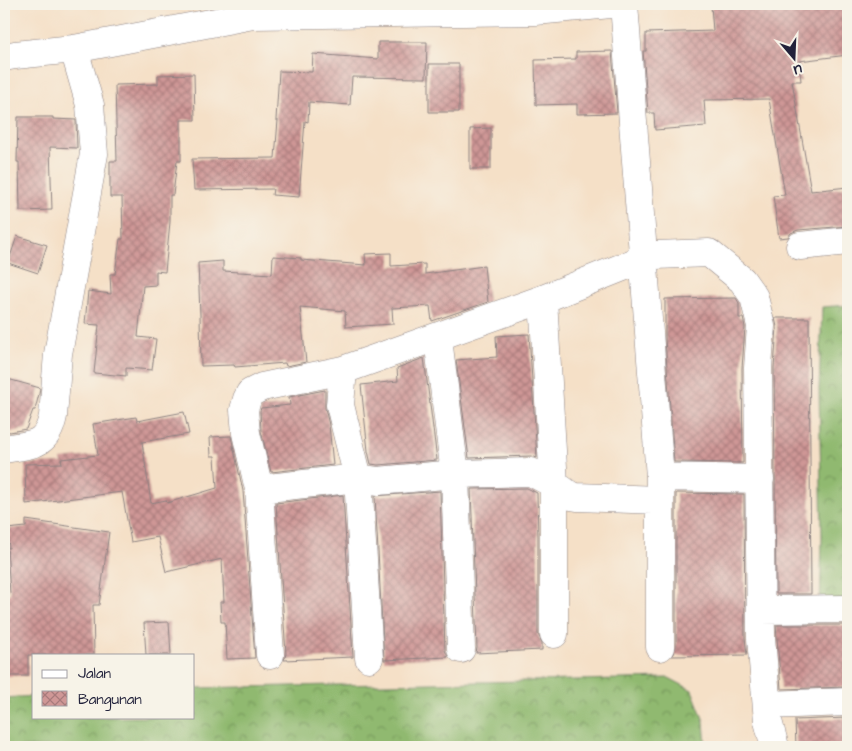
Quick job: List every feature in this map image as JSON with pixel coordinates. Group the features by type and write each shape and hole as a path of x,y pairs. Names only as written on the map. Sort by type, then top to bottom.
{"street":[{"path":"4,57 74,49 252,15 325,9 535,11 610,4"},
{"path":"624,4 660,488 660,647"},
{"path":"4,449 37,442 42,439 48,434 53,416 58,354 94,154 90,105 74,49"},
{"path":"800,246 848,241"},
{"path":"270,656 259,489 246,433 244,410 250,393 262,387 343,370 543,299 656,255 709,253 742,280 754,297 761,326 758,368 761,638 768,721 774,747"},
{"path":"543,299 554,484 554,634"},
{"path":"441,335 439,347 454,474 461,649"},
{"path":"343,370 340,405 358,478 369,658"},
{"path":"259,489 358,478 378,481 454,474 531,472 577,498 760,479"},
{"path":"761,610 848,609"},
{"path":"767,705 848,702"}],"green space":[{"path":"848,305 848,602 820,605 822,538 819,389 822,307"},
{"path":"669,678 692,690 704,721 706,747 4,747 4,698 32,696 32,718 195,718 195,688"}],"building":[{"path":"835,4 836,7 848,6 848,55 799,61 801,81 792,81 811,191 848,187 848,226 798,230 791,233 788,237 779,238 773,196 785,195 769,99 704,100 706,126 655,130 654,113 648,113 643,51 646,51 646,33 713,31 711,6"},
{"path":"378,42 427,42 426,78 352,77 350,105 309,102 308,122 305,121 299,197 272,195 273,189 194,190 192,159 275,158 279,71 312,72 313,54 378,59"},
{"path":"612,51 617,113 577,114 577,104 536,105 535,60 576,59 576,52"},
{"path":"429,64 459,64 459,112 429,112"},
{"path":"194,74 195,120 181,120 181,161 177,161 173,195 170,195 170,222 165,272 156,271 156,285 143,286 138,337 156,339 152,370 126,368 126,376 94,373 99,325 85,324 88,291 111,294 110,274 115,274 120,239 123,239 122,197 110,197 110,161 117,161 115,85 158,84 158,75"},
{"path":"18,117 53,117 53,119 76,120 77,148 50,147 52,210 20,211 19,162 17,162"},
{"path":"491,128 491,169 470,169 470,129"},
{"path":"17,236 47,245 38,273 8,263"},
{"path":"391,253 391,266 425,264 425,274 484,266 488,302 432,321 430,306 392,308 393,324 346,327 345,311 300,307 306,362 286,366 285,363 235,367 234,365 201,366 198,263 223,261 223,271 272,274 273,256 366,265 365,254"},
{"path":"736,298 739,303 739,318 743,318 745,327 742,368 743,463 674,462 665,340 665,299"},
{"path":"775,318 809,318 811,594 776,594 774,368 777,327"},
{"path":"529,334 537,458 531,456 469,458 456,360 497,357 496,336"},
{"path":"424,358 437,460 371,464 361,385 398,381 397,368"},
{"path":"4,378 40,388 35,410 33,410 26,429 10,432 4,430"},
{"path":"325,390 325,408 329,425 333,465 271,472 261,431 261,408 290,405 289,397"},
{"path":"184,412 189,434 142,442 151,503 166,500 167,503 217,488 215,456 211,456 210,437 231,436 243,491 255,658 227,659 225,622 221,622 220,602 224,602 222,559 166,572 158,537 131,542 122,492 26,504 25,464 62,463 61,459 98,455 93,424 136,417 137,421"},
{"path":"527,488 537,493 538,634 542,643 542,650 476,653 471,489"},
{"path":"440,491 445,650 448,657 384,660 375,496"},
{"path":"676,493 744,494 745,638 747,655 672,656 676,647"},
{"path":"343,495 353,657 284,660 286,654 276,503"},
{"path":"26,520 109,532 99,605 93,605 94,654 32,654 28,655 28,676 4,676 4,594 10,594 7,529 26,527"},
{"path":"169,622 171,654 146,654 144,623"},
{"path":"776,625 848,625 848,687 781,689"},
{"path":"848,718 848,747 796,747 795,720"}]}
